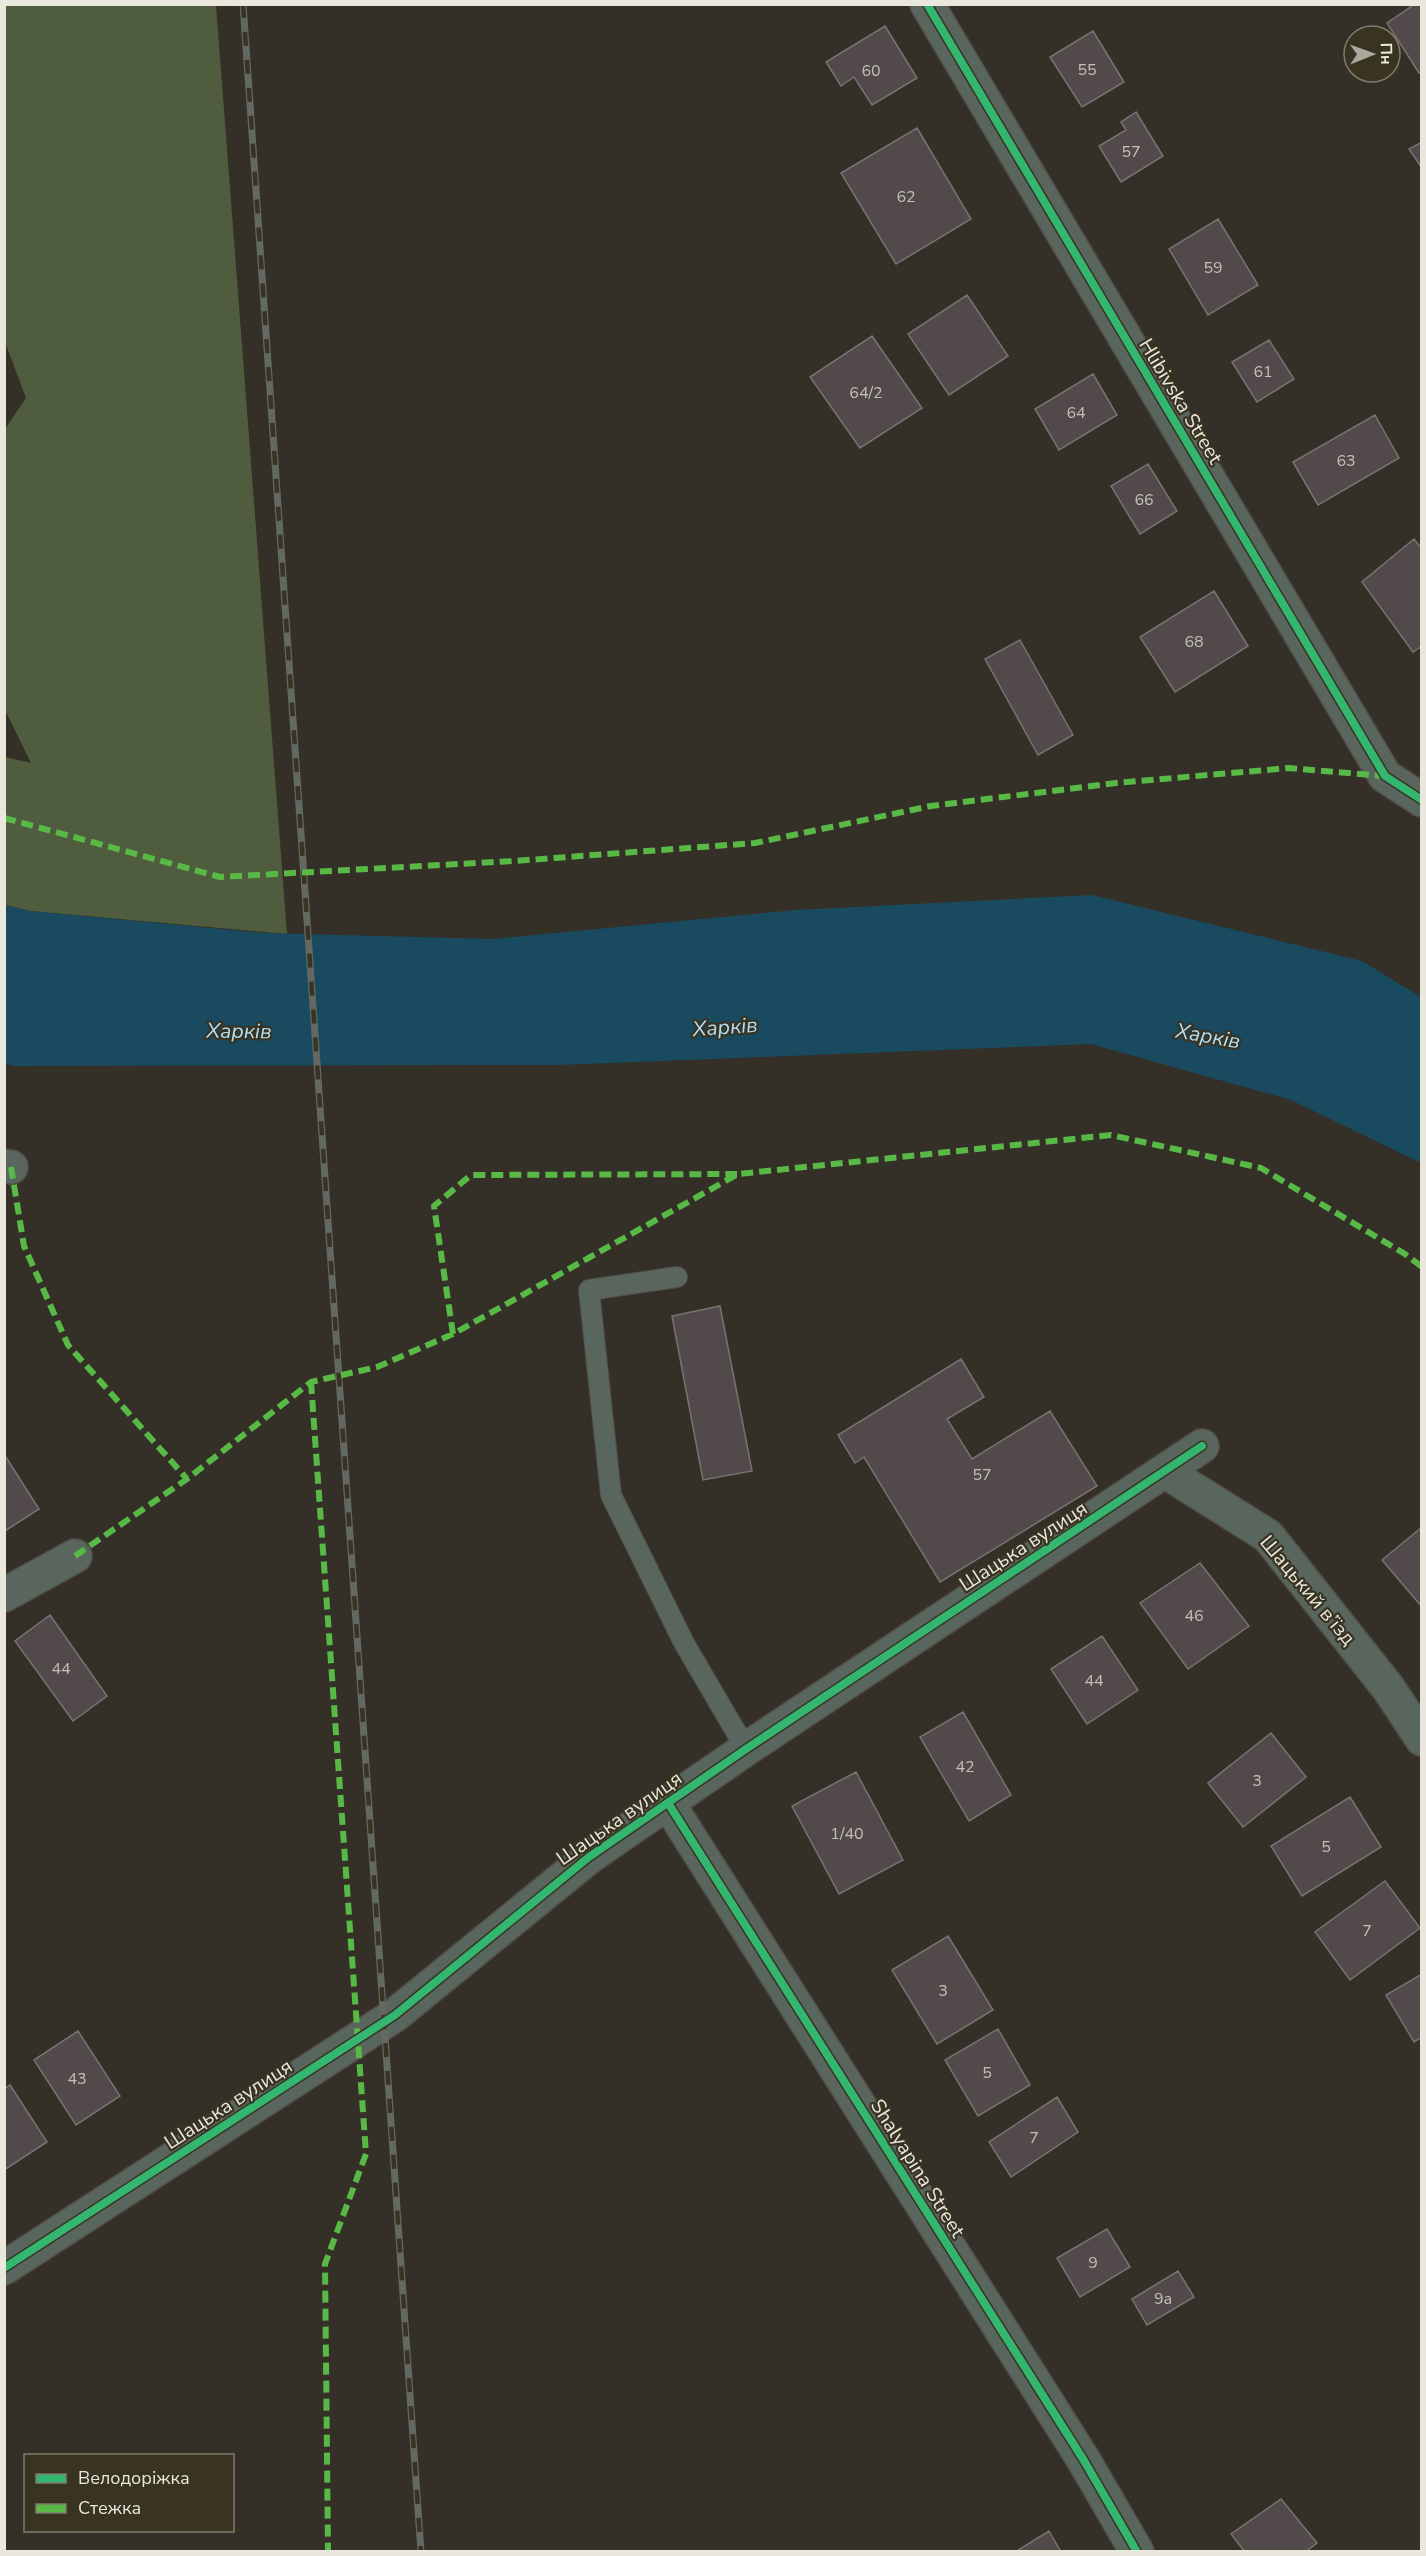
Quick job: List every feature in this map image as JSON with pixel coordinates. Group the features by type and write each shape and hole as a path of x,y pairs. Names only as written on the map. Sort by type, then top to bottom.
{"street":[{"name":"Hlibivska Street","path":"927,4 1385,776 1422,800"},
{"name":"Шацька вулиця","path":"4,2268 395,2015 589,1857 746,1749 1202,1446"},
{"name":"Шацький в’їзд","path":"1166,1472 1268,1536 1389,1689 1422,1739"},
{"path":"4,1595 75,1556"},
{"name":"Shalyapina Street","path":"668,1803 1083,2459 1137,2552"}],"lane":[{"path":"676,1277 589,1290 611,1495 684,1643 746,1749"}],"green space":[{"path":"5,5 216,5 287,934 30,911 5,905 5,757 31,763 5,710 5,429 26,398 5,342"}],"water":[{"name":"Харків","path":"1092,895 1362,961 1421,997 1421,1163 1291,1100 1091,1044 558,1065 14,1066 5,1064 5,905 30,911 265,933 492,939 795,910"}],"building":[{"path":"1415,4 1422,4 1422,71 1419,73 1402,46 1402,24 1387,23"},
{"path":"885,26 917,78 872,105 854,77 841,86 826,62"},
{"path":"1093,31 1124,82 1082,107 1050,57"},
{"path":"1136,112 1163,156 1121,182 1099,146 1126,130 1121,122"},
{"path":"917,128 971,219 896,264 841,173"},
{"path":"1422,142 1422,168 1409,149"},
{"path":"1218,219 1258,285 1208,315 1169,249"},
{"path":"967,295 1008,356 949,395 908,334"},
{"path":"872,336 922,408 860,448 810,377"},
{"path":"1269,340 1294,379 1257,402 1232,362"},
{"path":"1093,374 1117,415 1059,450 1035,409"},
{"path":"1375,415 1399,458 1318,505 1293,462"},
{"path":"1148,464 1177,511 1140,534 1111,486"},
{"path":"1414,539 1422,549 1422,646 1413,652 1362,582"},
{"path":"1214,591 1248,646 1175,692 1140,637"},
{"path":"1020,640 1073,735 1038,755 985,659"},
{"path":"720,1306 752,1471 703,1480 672,1316"},
{"path":"961,1359 984,1397 947,1419 972,1459 1050,1411 1097,1486 940,1582 864,1457 855,1463 838,1435"},
{"path":"4,1454 39,1509 5,1531 4,1530"},
{"path":"1422,1527 1422,1607 1382,1560"},
{"path":"1200,1563 1249,1626 1188,1669 1140,1603"},
{"path":"50,1615 107,1696 73,1721 15,1641"},
{"path":"1102,1636 1138,1690 1087,1724 1051,1669"},
{"path":"963,1712 1011,1795 969,1821 920,1737"},
{"path":"1271,1733 1306,1777 1243,1827 1208,1783"},
{"path":"856,1772 903,1860 839,1894 792,1806"},
{"path":"1350,1797 1381,1847 1302,1896 1271,1846"},
{"path":"1385,1881 1420,1928 1350,1980 1315,1932"},
{"path":"948,1936 993,2010 937,2044 892,1970"},
{"path":"1422,1974 1422,2037 1414,2042 1386,1995"},
{"path":"998,2029 1030,2085 978,2116 945,2060"},
{"path":"78,2031 120,2096 76,2125 34,2060"},
{"path":"10,2085 47,2142 4,2170 4,2089"},
{"path":"1057,2097 1078,2132 1011,2177 989,2142"},
{"path":"1107,2229 1130,2267 1080,2297 1057,2258"},
{"path":"1178,2271 1194,2297 1147,2325 1132,2299"},
{"path":"1281,2499 1317,2543 1305,2552 1245,2552 1231,2534"},
{"path":"1049,2531 1061,2552 1015,2552"}],"railway":[{"path":"243,4 421,2552"}],"marked path":[{"path":"4,818 220,877 514,861 755,843 931,806 1116,783 1289,768 1385,776"},
{"path":"75,1556 187,1479 311,1382 377,1367 453,1334 738,1174 1111,1135 1261,1168 1405,1254 1422,1267"},
{"path":"11,1167 24,1246 68,1345 187,1479"},
{"path":"453,1334 434,1206 471,1175 737,1174"},
{"path":"311,1382 366,2154 325,2264 328,2552"}],"cycle path":[{"path":"927,4 1385,776 1422,800"},
{"path":"4,2268 395,2015 589,1857 746,1749 1202,1446"},
{"path":"668,1803 1083,2459 1137,2552"}]}
